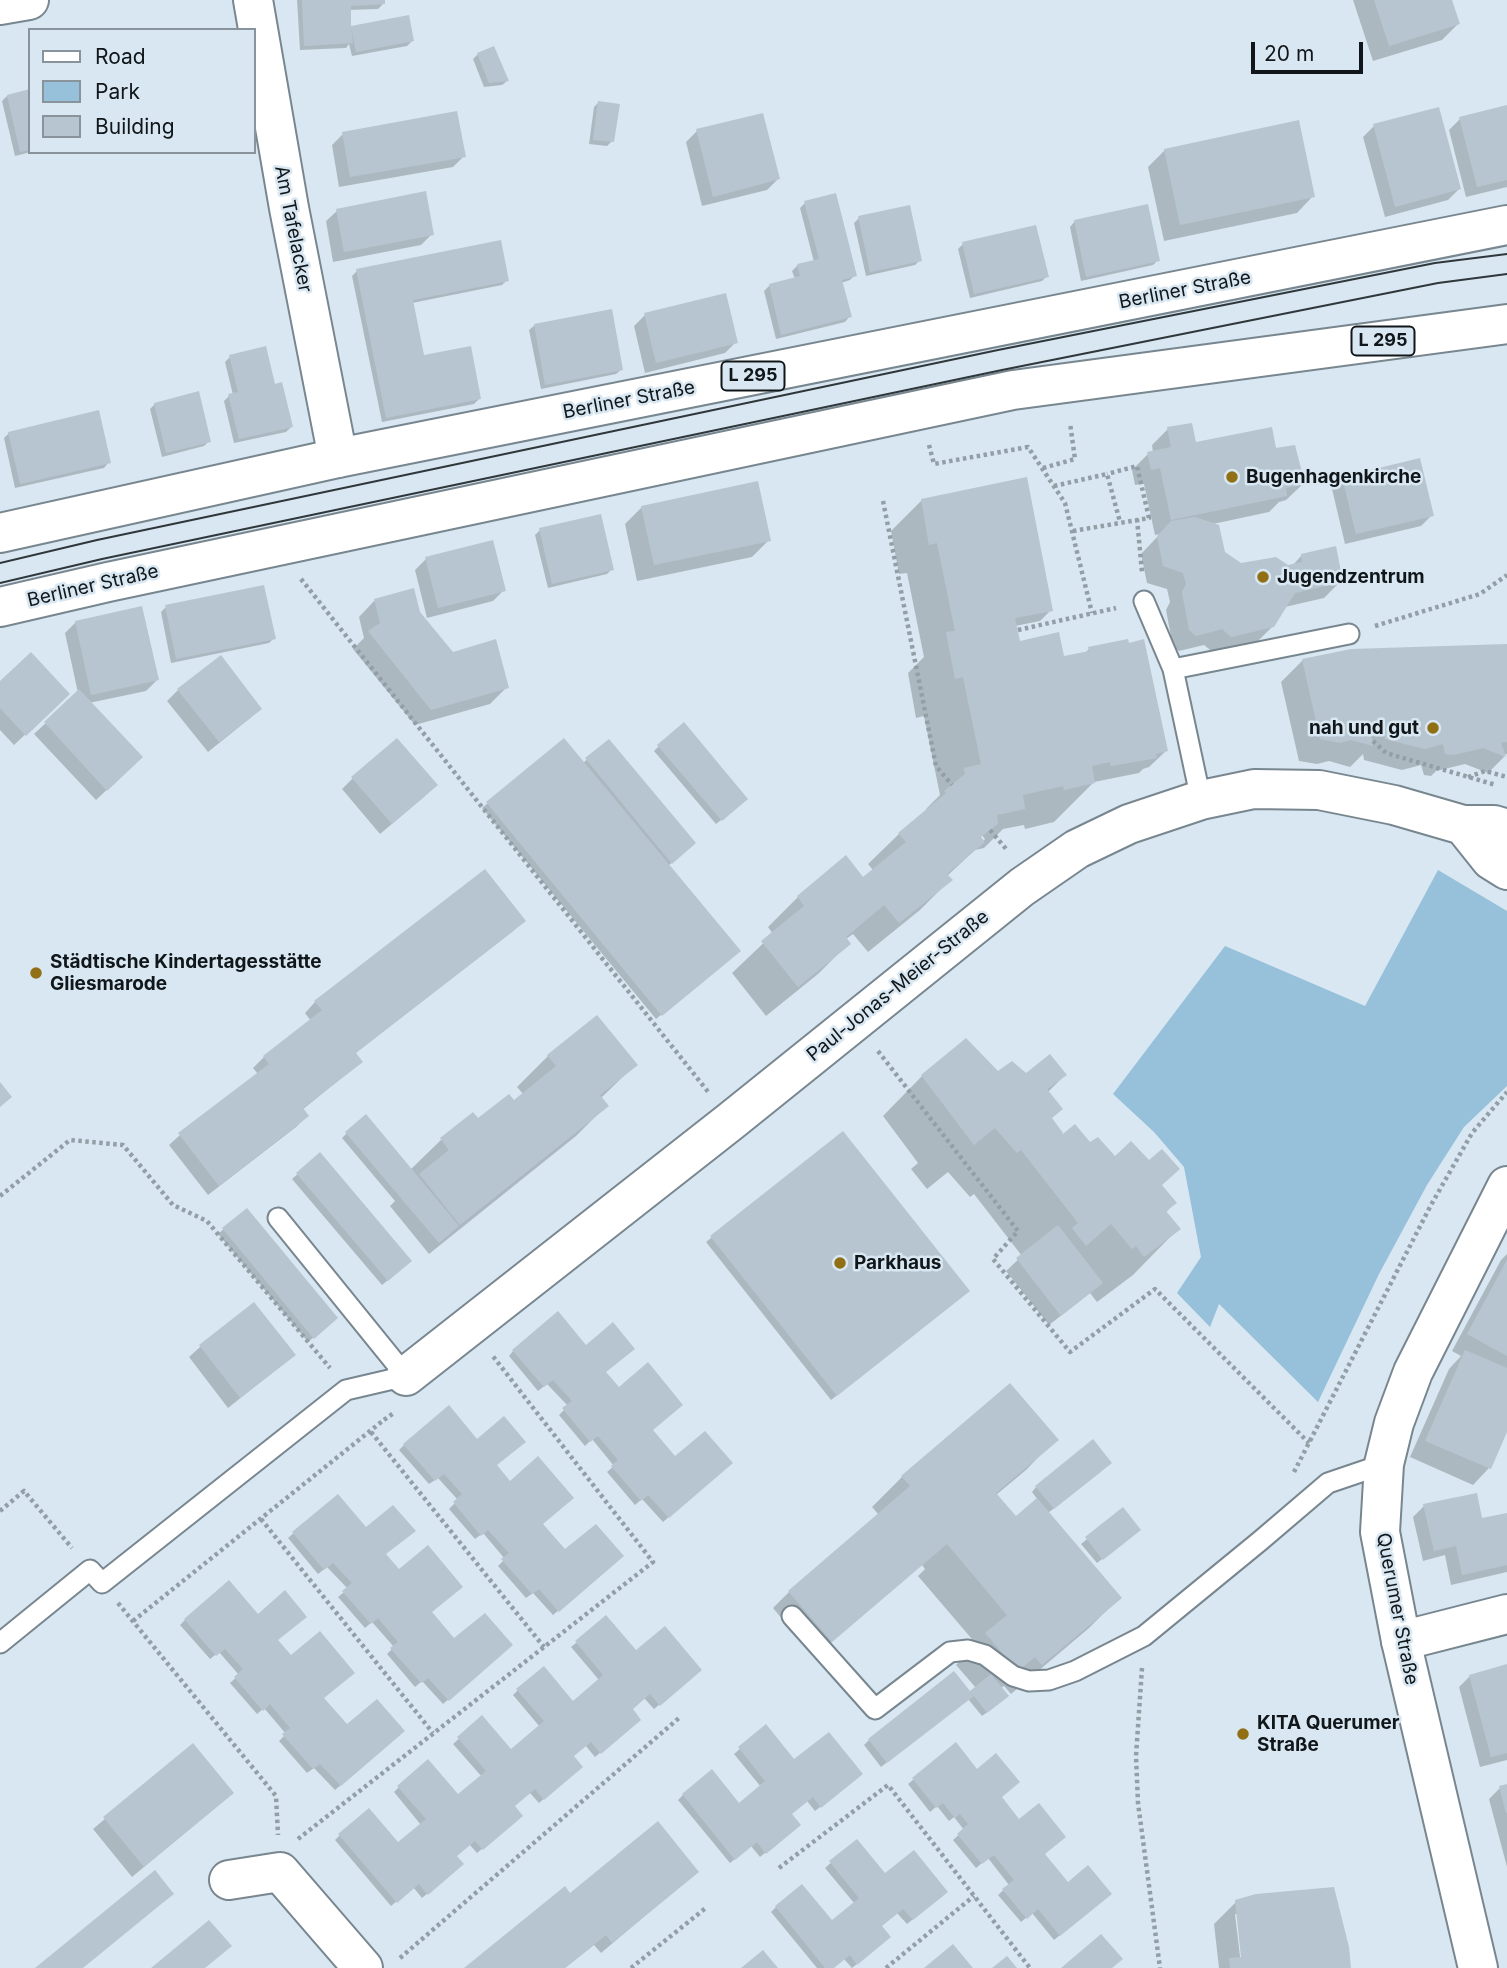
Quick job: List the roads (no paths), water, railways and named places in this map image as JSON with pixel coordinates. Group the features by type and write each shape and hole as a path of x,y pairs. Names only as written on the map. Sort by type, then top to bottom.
{"main road":[{"path":"0,5 29,0"},
{"name":"Am Tafelacker","path":"253,0 289,208 338,458"},
{"name":"Berliner Straße","path":"0,533 338,458 1507,225"},
{"name":"Berliner Straße","path":"0,607 1013,390 1507,324"},
{"name":"Paul-Jonas-Meier-Straße","path":"406,1376 731,1121 1021,887 1077,849 1129,824 1201,800 1254,789 1319,790 1394,805 1463,825 1494,825 1507,829"},
{"path":"1463,825 1491,860 1507,870"},
{"name":"Querumer Straße","path":"1478,1968 1401,1641 1380,1532 1384,1464 1394,1423 1413,1371 1507,1186"},
{"path":"1401,1641 1507,1614"},
{"path":"229,1880 280,1863 363,1968"}],"lane":[{"path":"1144,601 1173,669 1201,800"},
{"path":"1173,669 1349,634"},
{"path":"0,1643 96,1577 346,1390 406,1376 278,1218"},
{"path":"792,1616 875,1709 950,1652 968,1650 985,1655 1013,1676 1029,1681 1049,1680 1075,1671 1144,1636 1328,1483 1384,1464"}],"tram line":[{"path":"0,563 97,540 998,350 1435,263 1507,254"},
{"path":"0,583 102,559 1002,370 1438,283 1507,274"}],"place":[{"name":"Bugenhagenkirche","path":"1232,477"},
{"name":"Jugendzentrum","path":"1263,577"},
{"name":"nah und gut","path":"1433,728"},
{"name":"Städtische Kindertagesstätte Gliesmarode","path":"36,973"},
{"name":"Parkhaus","path":"840,1263"},
{"name":"KITA Querumer Straße","path":"1243,1734"}]}
